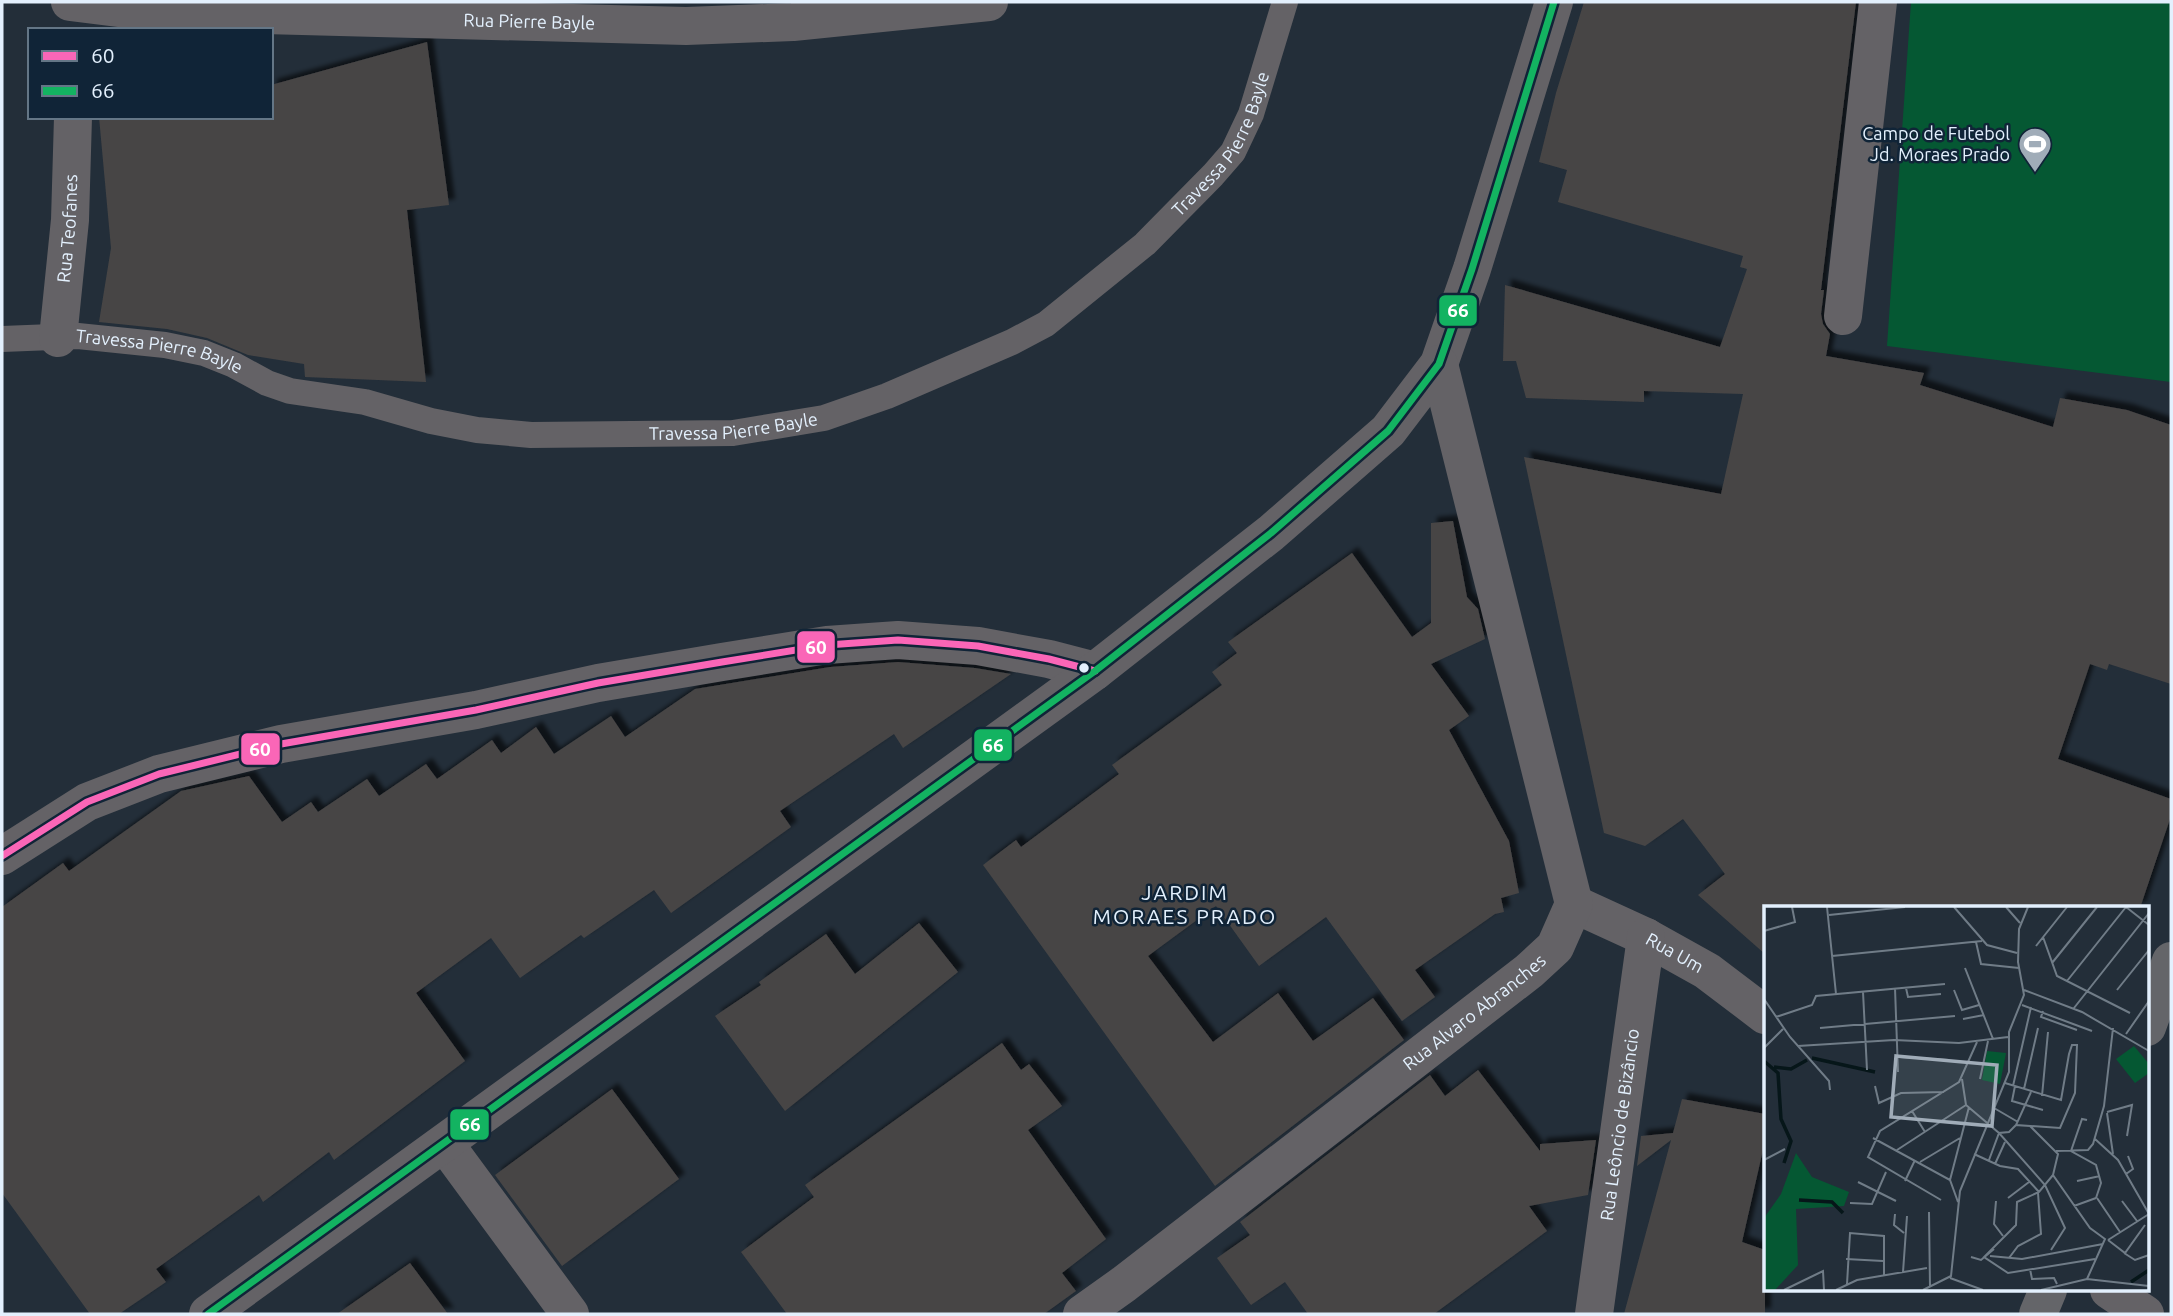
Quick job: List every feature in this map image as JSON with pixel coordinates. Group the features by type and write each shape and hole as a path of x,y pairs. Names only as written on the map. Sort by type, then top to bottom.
{"main road":[{"path":"2148,1024 2171,961"},
{"path":"2038,1314 2047,1292"}],"street":[{"name":"Rua Pierre Bayle","path":"70,2 150,12 686,26 793,22 989,2"},
{"path":"70,2 71,28"},
{"path":"208,1314 1095,671 1271,533 1388,431 1439,364 1472,270 1554,2"},
{"path":"1843,316 1878,2"},
{"name":"Rua Teofanes","path":"58,338 70,220 74,119"},
{"path":"1439,364 1574,904"},
{"path":"2,856 87,802 159,774 281,744 476,710 598,683 722,662 827,645 898,640 978,646 1049,659 1095,671"},
{"name":"Rua Um","path":"1574,904 1646,937 1707,971 1764,1014"},
{"name":"Rua Alvaro Abranches","path":"1082,1314 1530,971 1555,947 1574,904"},
{"name":"Rua Leôncio de Bizâncio","path":"1594,1314 1646,937"},
{"path":"445,1144 570,1314"},
{"path":"2112,1292 2145,1314"}],"lane":[{"name":"Travessa Pierre Bayle","path":"2,339 93,338 165,345 204,353 290,391 365,402 439,423 477,430 531,435 733,433 824,418 887,396 1012,342 1046,324 1145,244 1233,152 1251,114 1285,2"}],"green space":[{"name":"Campo de Futebol Jd. Moraes Prado","path":"1911,2 2171,2 2171,382 1887,346"}],"building":[{"path":"1584,2 1856,2 1821,290 1824,290 1821,314 1823,324 1830,334 1826,356 1924,373 1920,385 2053,427 2060,398 2127,410 2171,425 2171,684 2109,664 2107,670 2090,664 2058,759 2171,799 2171,816 2141,906 1764,906 1764,953 1698,895 1725,874 1683,819 1645,846 1604,833 1524,457 1721,494 1743,394 1644,391 1644,402 1526,398 1516,361 1503,361 1505,285 1720,347 1747,269 1740,267 1743,256 1558,202 1567,170 1539,162 1556,93"},
{"path":"427,42 449,205 407,210 426,382 305,377 304,364 248,355 207,338 167,329 99,322 111,248 99,119 273,119 273,84"},
{"path":"1453,521 1467,597 1478,609 1485,639 1431,664 1469,716 1449,730 1509,841 1519,893 1501,898 1504,912 1495,914 1415,970 1435,997 1402,1021 1326,917 1259,966 1216,906 1148,956 1213,1042 1278,993 1313,1041 1373,998 1404,1040 1215,1186 983,865 1016,840 1021,847 1119,774 1112,765 1222,685 1212,672 1237,653 1228,642 1352,553 1412,637 1431,623 1431,523"},
{"path":"898,662 975,668 1011,674 903,748 894,734 780,811 791,827 671,913 654,890 584,938 581,935 520,978 491,938 416,993 465,1061 334,1160 329,1152 263,1202 259,1195 156,1269 166,1282 119,1314 90,1314 2,1193 2,907 63,863 69,871 181,791 249,776 282,822 311,802 318,812 367,779 379,796 426,764 437,779 492,740 501,753 536,727 554,754 611,716 625,737 695,689 830,667"},
{"path":"919,923 958,972 785,1111 715,1016 761,985 759,982 826,934 855,974"},
{"path":"1002,1043 1021,1070 1029,1064 1062,1106 1028,1130 1106,1239 1062,1273 1076,1291 1044,1314 787,1314 741,1252 814,1197 805,1185"},
{"path":"1478,1070 1540,1151 1540,1144 1596,1140 1588,1195 1529,1206 1547,1231 1434,1314 1308,1314 1285,1282 1251,1305 1217,1258 1250,1235 1240,1222 1430,1075 1445,1096"},
{"path":"612,1089 679,1179 562,1266 495,1175"},
{"path":"1682,1099 1764,1114 1764,1145 1742,1242 1764,1250 1765,1314 1624,1314 1671,1140 1637,1166 1641,1136 1673,1133"},
{"path":"410,1263 448,1314 337,1314"}],"transit line":[{"name":"66","path":"208,1314 1095,671 1271,533 1388,431 1439,364 1472,269 1554,2"},
{"name":"60","path":"2,856 87,802 159,774 281,744 476,710 598,683 722,662 827,645 898,640 978,646 1049,659 1095,671"}],"place":[{"name":"Campo de Futebol Jd. Moraes Prado","path":"2035,174"}],"district":[{"name":"JARDIM MORAES PRADO","path":"1185,905"}]}
